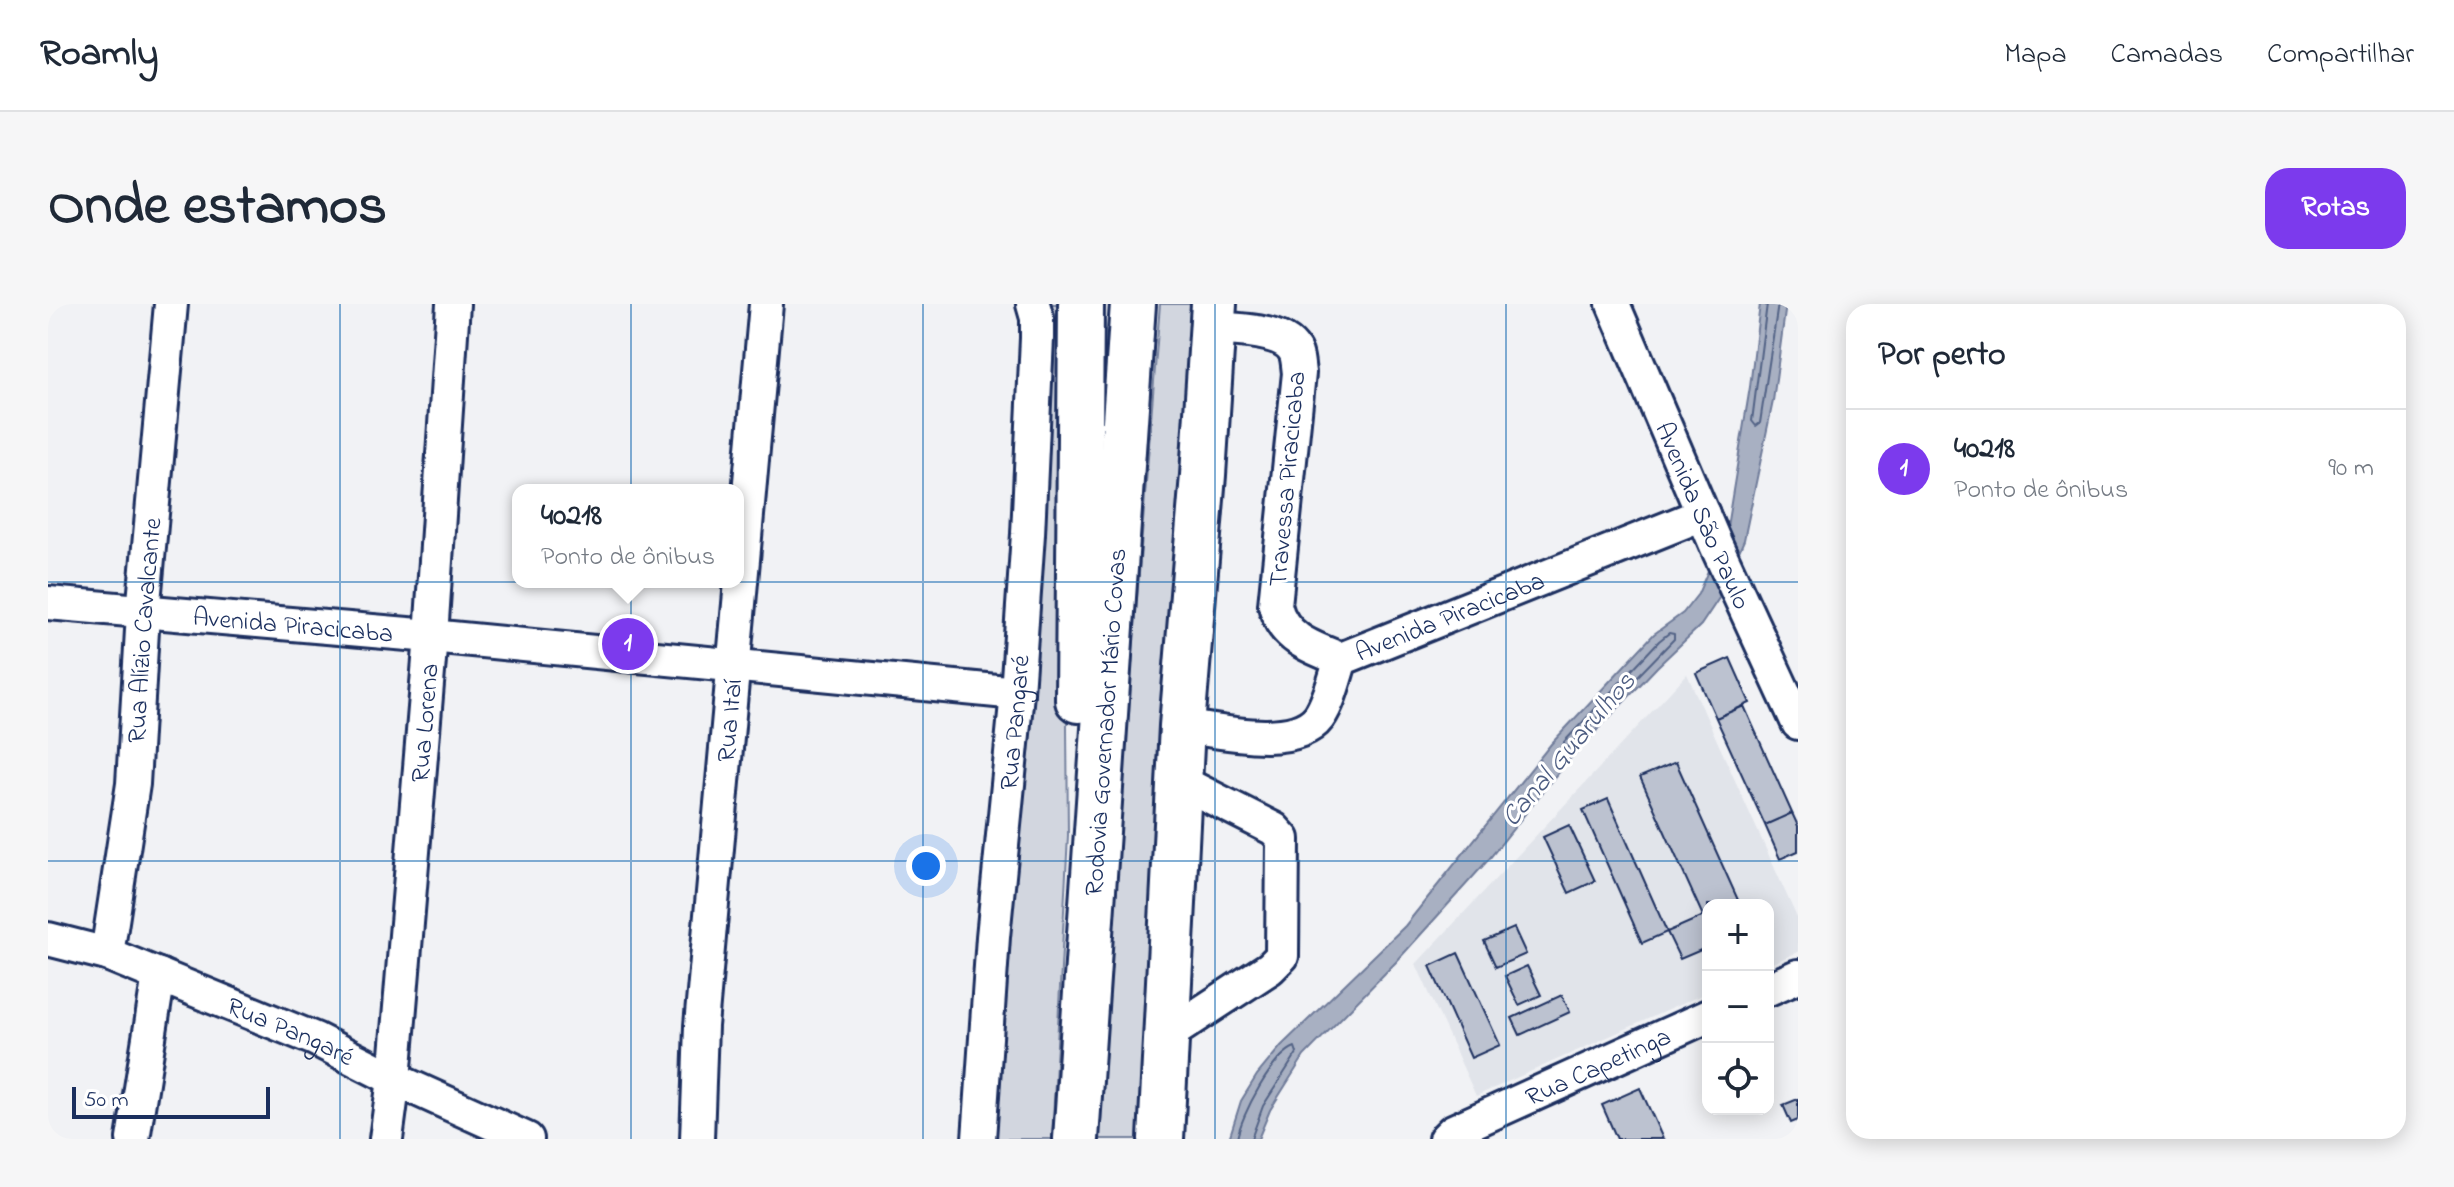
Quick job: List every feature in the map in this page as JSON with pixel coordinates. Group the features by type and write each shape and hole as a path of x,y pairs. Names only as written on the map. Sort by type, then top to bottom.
{"highway":[{"path":"1081,304 1078,699 1088,950"},
{"name":"Rodovia Governador Mário Covas","path":"1076,1139 1133,304"},
{"path":"1161,1139 1182,726 1213,316"}],"street":[{"name":"Rua Alízio Cavalcante","path":"107,954 133,784 143,613 171,304"},
{"name":"Rua Lorena","path":"386,1139 394,1079 431,636 453,304"},
{"name":"Rua Itaí","path":"744,553 766,304"},
{"name":"Rua Pangaré","path":"979,1139 1028,534 1037,318 1033,304"},
{"name":"Avenida São Paulo","path":"1613,304 1732,582 1798,723"},
{"name":"Travessa Piracicaba","path":"1213,316 1282,339 1296,353 1299,373 1275,605 1277,617 1285,628 1305,645 1341,659"},
{"name":"Avenida Piracicaba","path":"1182,726 1255,735 1282,735 1304,729 1319,717 1341,659 1703,514"},
{"name":"Rua Itaí","path":"697,1139 701,1026 741,588"},
{"name":"Avenida Piracicaba","path":"48,603 431,636 1017,693"},
{"path":"1166,1036 1270,968 1282,956 1283,839 1274,829 1179,781"},
{"name":"Rua Pangaré","path":"48,939 107,954 315,1039 394,1079 527,1139"},
{"path":"133,1139 159,975"},
{"path":"1774,986 1798,976"},
{"name":"Rua Capetinga","path":"1451,1136 1702,1019"}],"shaded area":[{"path":"1042,304 1063,304 1068,835 1052,1139 991,1139"},
{"path":"1160,304 1199,304 1148,1139 1099,1139 1104,1022"},
{"path":"1687,674 1798,920 1798,952 1774,962 1774,899 1702,899 1702,995 1476,1096 1416,964"}],"water":[{"name":"Canal Guarulhos","path":"1760,304 1786,304 1773,401 1744,540 1719,598 1701,625 1564,765 1489,859 1396,962 1304,1056 1270,1110 1258,1139 1229,1139 1241,1101 1281,1046 1405,926 1551,744 1654,634 1683,613 1698,594 1727,527"}],"building":[{"path":"1730,658 1750,703 1716,718 1696,673"},
{"path":"1744,706 1792,813 1765,825 1716,718"},
{"path":"1676,762 1738,899 1702,899 1702,914 1640,777"},
{"path":"1608,799 1667,932 1642,943 1583,810"},
{"path":"1792,813 1798,826 1798,851 1780,859 1765,825"},
{"path":"1569,825 1595,881 1569,893 1543,837"},
{"path":"1702,917 1702,950 1680,959 1667,932"},
{"path":"1514,928 1526,954 1496,967 1484,941"},
{"path":"1458,953 1500,1045 1471,1058 1430,966"},
{"path":"1527,966 1541,995 1519,1005 1505,976"},
{"path":"1562,995 1570,1012 1520,1035 1512,1018"},
{"path":"1640,1088 1663,1139 1617,1139 1602,1105"},
{"path":"1798,1099 1798,1120 1791,1123 1783,1105"}],"place":[{"name":"40218","path":"628,644"}]}
